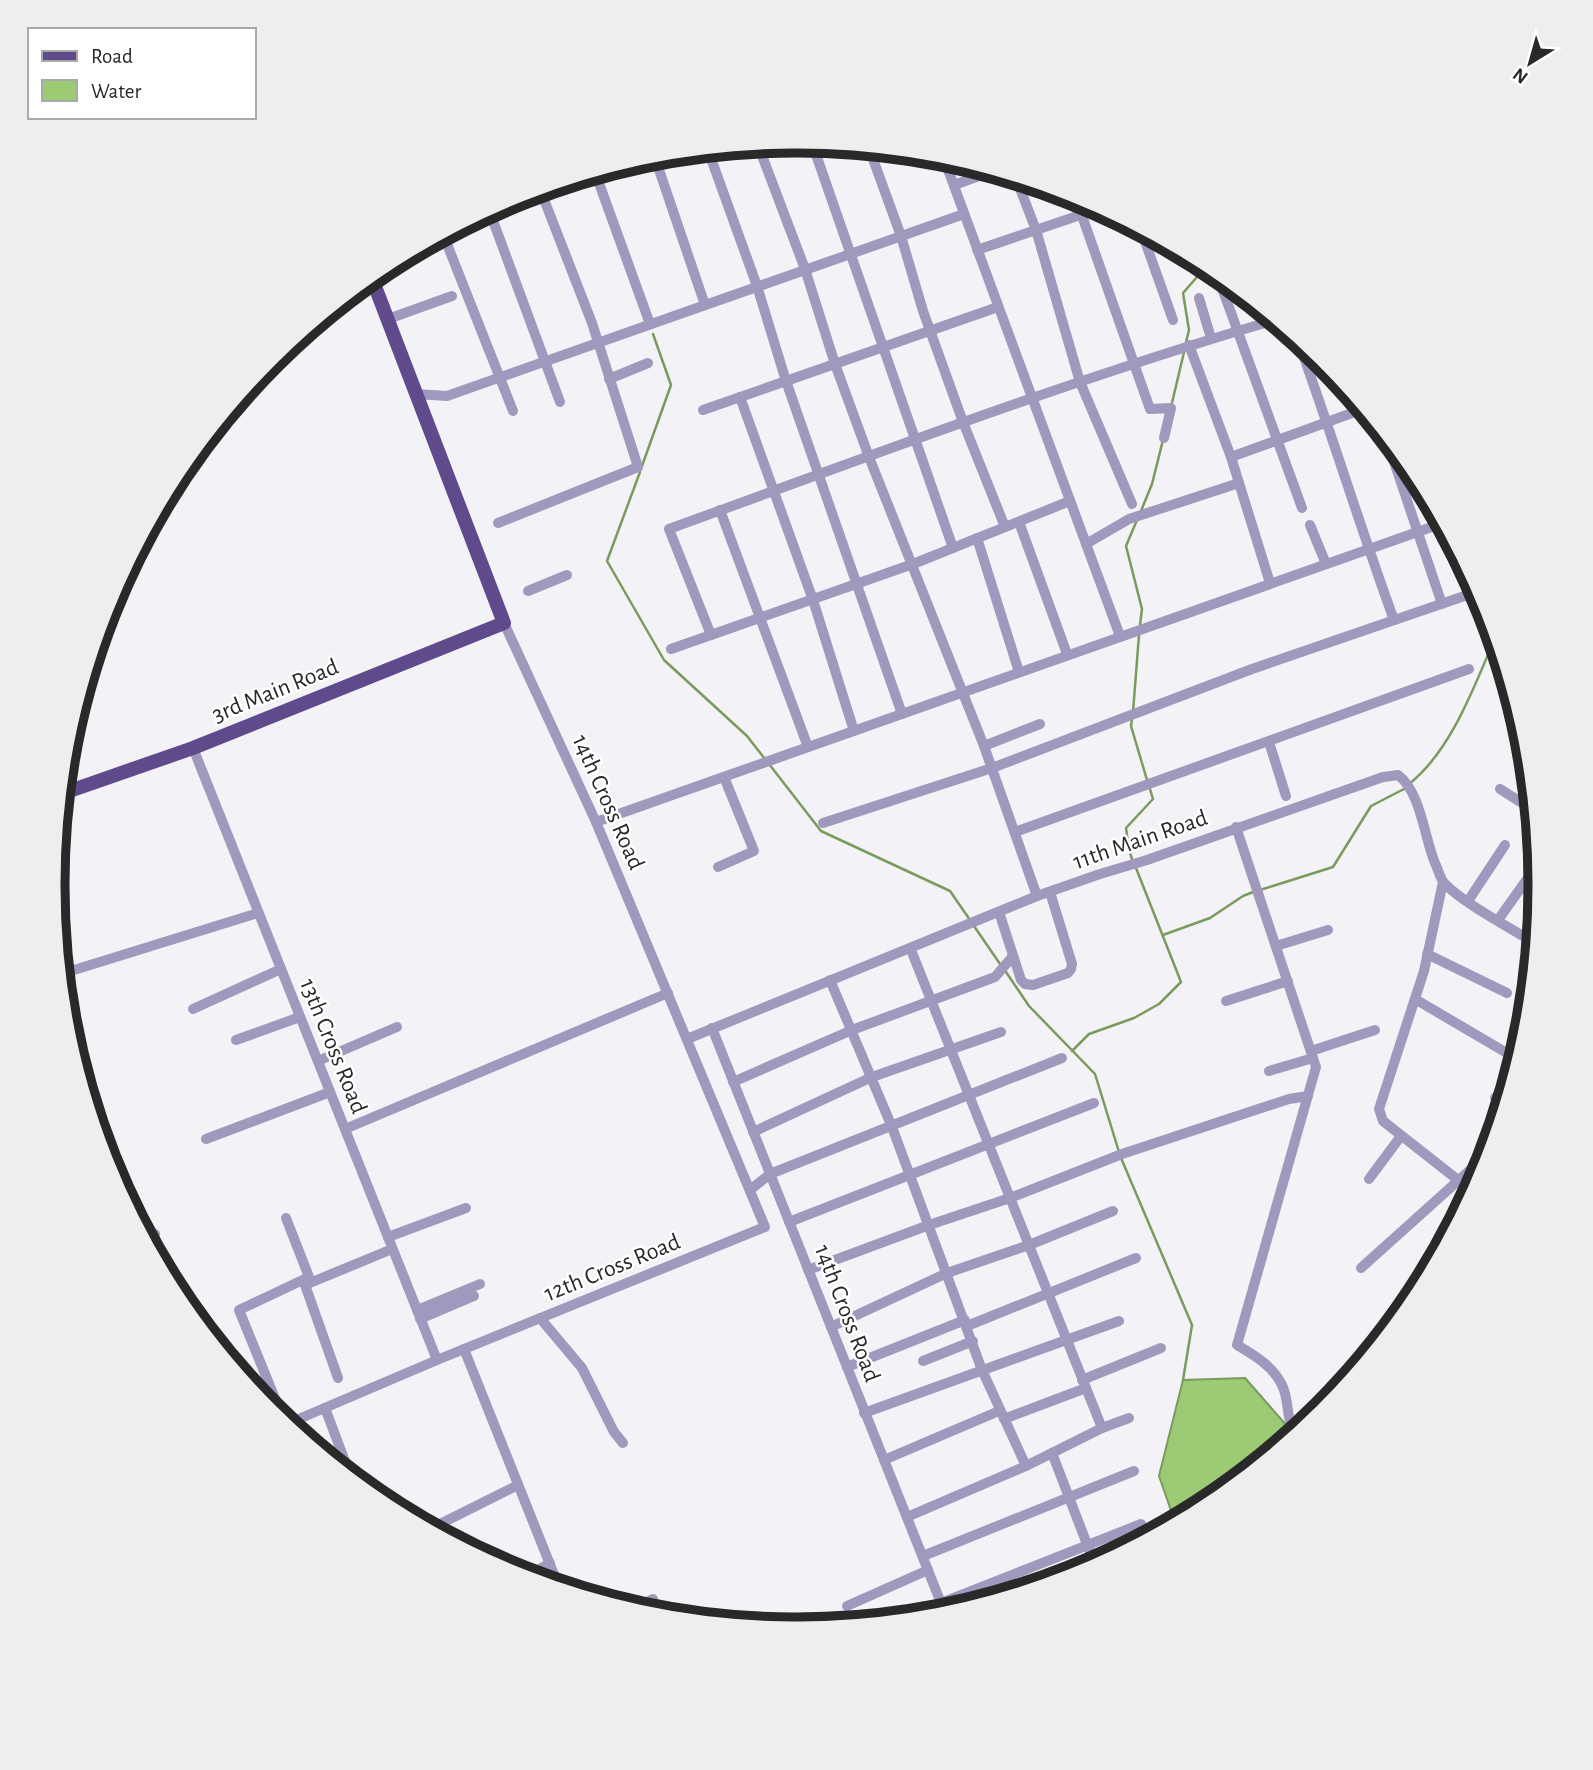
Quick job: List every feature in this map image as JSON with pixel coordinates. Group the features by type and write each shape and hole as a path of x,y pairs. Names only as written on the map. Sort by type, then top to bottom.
{"main road":[{"path":"375,287 504,623"},
{"name":"3rd Main Road","path":"71,791 193,748 504,623"}],"street":[{"path":"762,154 805,269 835,364 869,457 984,746 1037,896"},
{"path":"817,154 953,548"},
{"path":"873,158 901,236 930,332 1005,527"},
{"path":"711,159 902,713"},
{"path":"658,166 705,304"},
{"path":"948,169 1120,636"},
{"path":"954,185 978,176"},
{"path":"598,181 650,324"},
{"path":"1020,188 1036,230 1080,382 1132,504"},
{"path":"498,523 638,467 592,323 544,199"},
{"path":"1080,211 1150,409 1171,408 1164,438"},
{"path":"977,250 1086,213"},
{"path":"416,394 447,396 964,214"},
{"path":"493,220 560,402"},
{"path":"1145,242 1173,320"},
{"path":"447,243 513,411"},
{"path":"1223,291 1302,508"},
{"path":"388,319 452,296"},
{"path":"1199,298 1211,338"},
{"path":"703,410 998,307"},
{"path":"710,635 669,529 1031,397 1265,323"},
{"path":"1189,345 1231,457 1270,583"},
{"path":"1305,359 1394,620"},
{"path":"609,379 648,363"},
{"path":"740,397 813,600 854,731"},
{"path":"1231,457 1354,412"},
{"path":"1395,465 1442,604"},
{"path":"1086,544 1129,519 1239,483"},
{"path":"671,649 913,564 1070,501"},
{"path":"720,510 808,747"},
{"path":"1019,522 1067,654"},
{"path":"1310,525 1326,564"},
{"path":"596,822 1434,527"},
{"path":"977,538 1019,671"},
{"path":"528,592 567,575"},
{"path":"823,823 992,768 1252,669 1468,595"},
{"name":"14th Cross Road","path":"504,623 596,822 687,1039"},
{"path":"1015,832 1155,784 1469,669"},
{"path":"984,746 1040,724"},
{"path":"1269,743 1286,796"},
{"name":"13th Cross Road","path":"193,748 437,1360"},
{"name":"11th Main Road","path":"687,1039 911,950 1037,896 1383,777 1398,775 1409,785 1443,882"},
{"path":"718,867 754,851 724,777"},
{"path":"1500,789 1524,804"},
{"path":"1236,827 1316,1067 1237,1345 1266,1364 1283,1385 1290,1425"},
{"path":"1468,901 1505,845"},
{"path":"1498,920 1528,878"},
{"path":"1463,1186 1383,1121 1379,1109 1415,999 1443,882 1527,938"},
{"path":"999,912 1021,980 1033,985 1068,973 1072,969 1050,892"},
{"path":"70,971 258,913"},
{"path":"1276,946 1328,930"},
{"path":"911,950 1102,1428"},
{"path":"1427,954 1507,993"},
{"path":"733,1083 852,1030 995,977 1013,956"},
{"path":"193,1009 281,970"},
{"path":"830,980 892,1127 982,1370 1026,1466"},
{"path":"1226,1001 1288,981"},
{"path":"345,1129 668,993"},
{"path":"1415,999 1508,1054"},
{"path":"236,1040 300,1017"},
{"path":"318,1061 397,1027"},
{"name":"14th Cross Road","path":"712,1028 941,1603"},
{"path":"1269,1071 1375,1030"},
{"path":"753,1132 872,1077 1001,1032"},
{"name":"12th Cross Road","path":"297,1419 765,1227 687,1039"},
{"path":"750,1190 770,1174 1062,1058"},
{"path":"205,1139 330,1092"},
{"path":"808,1270 1010,1198 1122,1154 1289,1099 1308,1096"},
{"path":"789,1222 1094,1103"},
{"path":"1369,1180 1401,1136"},
{"path":"1361,1268 1472,1168"},
{"path":"388,1237 466,1208"},
{"path":"831,1327 947,1273 1029,1245 1113,1211"},
{"path":"282,1405 239,1310 309,1277 285,1218"},
{"path":"338,1378 305,1285 392,1249"},
{"path":"847,1367 1048,1294 1136,1258"},
{"path":"418,1314 480,1284"},
{"path":"418,1314 474,1296"},
{"path":"540,1318 582,1368 614,1432 623,1443"},
{"path":"864,1413 1119,1321"},
{"path":"923,1361 973,1341"},
{"path":"884,1460 1084,1384 1161,1348"},
{"path":"464,1349 555,1576"},
{"path":"325,1408 345,1461"},
{"path":"907,1517 1129,1418"},
{"path":"1052,1453 1091,1554"},
{"path":"923,1556 1135,1471"},
{"path":"440,1524 519,1485"},
{"path":"971,1595 1087,1544 1141,1524"},
{"path":"539,1570 550,1563"},
{"path":"847,1606 928,1570"},
{"path":"648,1602 653,1599"}],"water":[{"path":"1245,1378 1288,1427 1242,1466 1172,1513 1159,1476 1183,1380"}],"waterway":[{"path":"1186,342 1189,330 1183,293 1199,275"},
{"path":"642,466 671,385 653,334"},
{"path":"1172,403 1184,352"},
{"path":"1141,511 1152,484 1163,440"},
{"path":"640,472 607,561 664,660 747,736 765,759"},
{"path":"1137,520 1126,546 1142,609 1140,625"},
{"path":"1133,712 1139,635"},
{"path":"1409,784 1424,770 1449,736 1470,697 1489,651"},
{"path":"1132,719 1131,726 1147,780"},
{"path":"769,764 821,831 950,891 970,920"},
{"path":"1133,862 1126,828 1153,799 1149,786"},
{"path":"1260,890 1333,867 1371,806 1404,789"},
{"path":"1072,1051 1089,1034 1134,1018 1159,1004 1181,982 1136,868"},
{"path":"1163,935 1210,918 1253,892"},
{"path":"974,926 1000,964"},
{"path":"1006,972 1029,1006 1095,1074 1119,1152"},
{"path":"1121,1158 1192,1325 1183,1380"}]}
